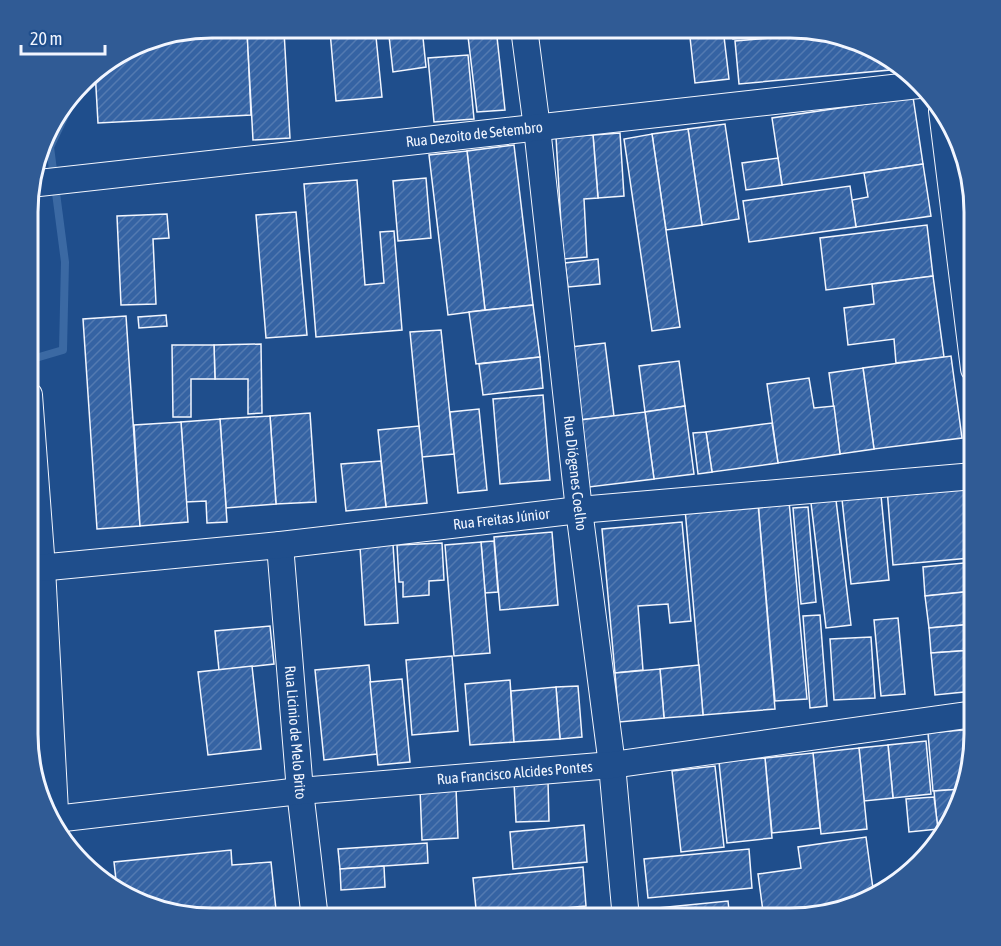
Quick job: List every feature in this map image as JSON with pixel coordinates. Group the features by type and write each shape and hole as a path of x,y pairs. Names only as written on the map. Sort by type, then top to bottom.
{"street":[{"name":"Rua Diógenes Coelho","path":"525,38 579,510 612,765 625,908"},
{"name":"Rua Dezoito de Setembro","path":"40,183 909,86"},
{"path":"945,135 963,282"},
{"name":"Rua Freitas Júnior","path":"38,568 280,545 579,510 964,477"},
{"name":"Rua Licinio de Melo Brito","path":"280,545 300,791 314,908"},
{"path":"38,607 54,808"},
{"name":"Rua Francisco Alcides Pontes","path":"63,824 300,791 612,765 964,715"}],"building":[{"path":"247,38 284,38 290,138 253,140"},
{"path":"248,38 251,115 98,123 96,82 135,55 189,39"},
{"path":"331,38 376,38 382,97 336,101"},
{"path":"389,38 423,38 426,67 393,72"},
{"path":"468,38 497,38 505,110 477,112"},
{"path":"690,38 724,38 729,79 695,83"},
{"path":"801,38 834,43 866,55 890,70 739,84 735,41"},
{"path":"468,55 474,119 434,122 428,58"},
{"path":"913,97 923,164 782,185 772,118"},
{"path":"725,124 739,219 702,225 688,129"},
{"path":"688,129 702,225 666,230 652,134"},
{"path":"620,133 624,196 598,198 593,135"},
{"path":"652,134 680,327 652,331 624,139"},
{"path":"593,135 598,198 584,199 587,257 563,259 556,137"},
{"path":"514,145 533,305 485,310 467,151"},
{"path":"467,151 485,310 448,315 429,155"},
{"path":"778,158 782,185 746,190 742,163"},
{"path":"923,164 931,216 856,227 852,200 868,197 864,173"},
{"path":"426,178 431,238 398,241 393,181"},
{"path":"357,180 365,285 384,283 380,232 394,231 402,330 316,337 304,184"},
{"path":"850,186 856,227 749,242 743,201"},
{"path":"296,212 307,335 266,338 256,215"},
{"path":"167,214 169,238 153,239 156,304 121,305 117,216"},
{"path":"927,225 933,276 826,290 820,238"},
{"path":"598,259 600,284 568,287 565,263"},
{"path":"933,276 944,357 896,363 894,339 848,345 844,308 874,304 872,284"},
{"path":"533,305 540,357 476,364 469,312"},
{"path":"166,315 167,326 139,328 138,317"},
{"path":"126,316 140,526 97,529 83,319"},
{"path":"441,330 454,454 422,457 410,332"},
{"path":"605,343 614,416 580,420 571,347"},
{"path":"261,344 262,413 248,414 248,379 215,379 214,345"},
{"path":"172,345 214,345 215,379 191,379 191,417 173,417"},
{"path":"951,356 962,438 874,449 863,368"},
{"path":"540,357 543,388 483,395 479,364"},
{"path":"679,361 685,406 645,412 639,366"},
{"path":"863,368 874,449 840,454 829,373"},
{"path":"809,378 814,408 834,406 840,454 778,463 767,384"},
{"path":"543,395 550,480 500,484 493,399"},
{"path":"685,406 694,474 654,479 645,412"},
{"path":"479,409 487,490 458,493 450,412"},
{"path":"645,412 654,479 589,487 580,420"},
{"path":"310,413 316,502 276,504 270,416"},
{"path":"270,416 276,504 226,508 220,419"},
{"path":"220,419 227,522 207,523 206,501 186,502 181,422"},
{"path":"181,422 188,522 140,526 134,425"},
{"path":"772,423 778,463 712,472 706,432"},
{"path":"419,426 427,503 386,507 378,430"},
{"path":"706,432 712,472 698,474 693,433"},
{"path":"381,461 386,507 346,511 341,464"},
{"path":"963,481 964,559 893,565 887,488"},
{"path":"881,495 889,580 851,584 842,499"},
{"path":"836,500 851,625 826,628 811,503"},
{"path":"789,501 807,699 775,701 758,503"},
{"path":"758,503 775,709 703,715 685,509"},
{"path":"808,507 816,602 801,604 793,508"},
{"path":"682,522 691,621 670,623 668,604 638,606 643,670 615,673 602,529"},
{"path":"552,532 558,605 500,610 494,537"},
{"path":"494,541 498,592 485,593 481,542"},
{"path":"481,542 490,653 454,656 445,545"},
{"path":"442,543 444,580 429,581 429,595 403,597 403,582 399,582 397,545"},
{"path":"393,544 398,623 365,625 360,547"},
{"path":"964,563 964,592 925,596 923,567"},
{"path":"964,592 964,625 929,628 925,596"},
{"path":"820,615 827,706 810,708 803,616"},
{"path":"898,618 905,694 881,696 874,620"},
{"path":"964,625 964,651 931,653 929,628"},
{"path":"270,626 274,664 219,670 215,631"},
{"path":"871,637 875,698 834,700 830,639"},
{"path":"964,651 964,692 935,695 931,653"},
{"path":"452,656 458,731 412,735 406,660"},
{"path":"369,665 377,754 324,760 315,670"},
{"path":"699,665 703,715 664,718 660,669"},
{"path":"252,666 261,749 208,755 198,672"},
{"path":"660,669 664,718 619,722 615,673"},
{"path":"402,679 410,762 378,765 370,682"},
{"path":"510,680 514,742 470,745 465,684"},
{"path":"578,686 582,737 560,739 556,687"},
{"path":"556,687 560,739 514,742 511,691"},
{"path":"964,730 960,768 954,790 933,791 928,733"},
{"path":"926,741 931,794 893,798 888,745"},
{"path":"888,745 893,798 864,801 859,748"},
{"path":"859,748 867,829 821,834 813,753"},
{"path":"813,753 820,828 772,833 765,758"},
{"path":"765,758 772,838 727,843 719,762"},
{"path":"715,766 724,847 681,852 672,771"},
{"path":"548,781 549,821 516,822 514,782"},
{"path":"456,788 458,838 422,840 420,789"},
{"path":"954,790 937,826 934,791"},
{"path":"934,797 938,825 935,829 909,832 906,799"},
{"path":"584,825 587,862 513,869 510,832"},
{"path":"866,837 873,887 834,903 801,908 763,908 758,874 801,868 798,847"},
{"path":"427,843 428,863 340,869 338,849"},
{"path":"749,849 752,888 648,898 644,859"},
{"path":"231,850 232,865 271,862 276,908 189,907 167,903 135,891 116,879 114,862"},
{"path":"384,866 385,887 341,890 340,869"},
{"path":"583,867 586,906 476,908 473,878"},
{"path":"728,901 729,908 658,908"}],"waterway":[{"path":"38,357 63,350 65,262 50,148"}]}
